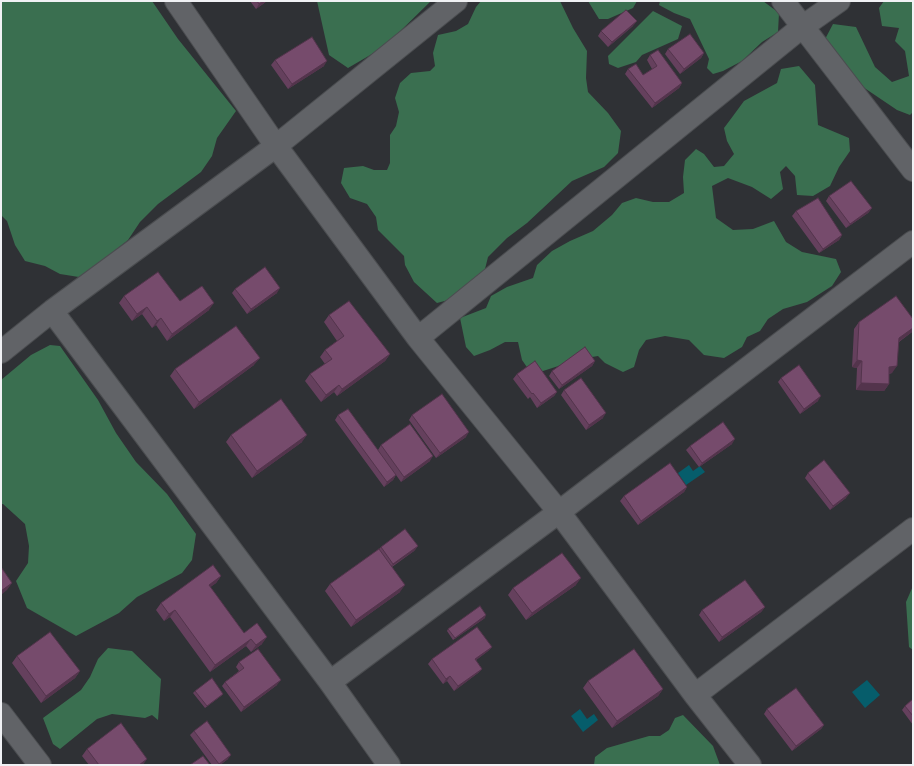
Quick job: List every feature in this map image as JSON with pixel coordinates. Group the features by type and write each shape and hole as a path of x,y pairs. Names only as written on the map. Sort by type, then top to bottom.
{"street":[{"path":"176,1 276,146 418,338 559,512 695,695 750,765"},
{"path":"1,352 52,311 276,146 456,1"},
{"path":"783,1 913,170"},
{"path":"418,338 802,27 839,1"},
{"path":"330,682 559,512 913,242"},
{"path":"52,311 330,682 389,765"},
{"path":"695,695 913,529"},
{"path":"1,714 40,765"}],"green space":[{"path":"1,1 152,1 178,39 236,111 217,138 212,156 201,172 158,204 140,222 128,240 98,264 85,278 60,274 45,266 25,261 15,245 7,221 1,215"},
{"path":"317,1 431,1 384,47 348,68 329,55"},
{"path":"481,1 560,1 573,28 587,51 586,78 588,92 608,113 621,131 618,153 604,167 572,181 527,223 507,238 488,257 485,269 452,299 437,303 414,282 405,265 404,256 378,230 376,217 367,204 350,198 341,183 344,168 363,166 374,170 387,170 390,163 390,135 396,126 399,112 395,98 400,83 411,73 430,71 435,66 433,53 438,35 456,31 468,24 476,7"},
{"path":"588,1 637,1 633,8 608,19 599,19"},
{"path":"660,1 763,1 779,13 778,32 762,42 742,61 723,71 713,74 707,68 709,59 690,19 659,5"},
{"path":"884,1 913,1 913,112 910,115 897,110 860,85 823,43 833,24 856,27 875,67 892,82 909,76 905,51 895,41 899,28 882,26 879,8"},
{"path":"653,11 682,26 678,39 642,55 636,62 618,68 609,64 608,56"},
{"path":"799,66 815,85 818,125 849,138 850,151 839,167 830,186 813,196 797,195 795,176 786,166 780,172 783,189 771,199 752,187 728,178 712,186 716,218 733,230 753,229 774,221 786,242 802,252 836,259 841,272 832,286 807,302 783,309 768,319 760,331 747,337 742,347 724,358 704,355 689,340 665,336 646,340 639,350 634,367 623,372 605,363 598,356 580,359 543,371 531,373 522,360 518,342 505,342 474,356 466,347 460,318 486,308 491,296 507,287 533,278 537,265 552,251 593,231 612,215 622,203 636,198 653,202 669,202 684,193 683,177 685,160 696,149 704,154 714,167 724,166 734,154 727,141 724,128 744,101 777,83 781,69"},
{"path":"50,345 60,346 98,400 116,433 136,462 167,494 196,534 192,560 182,573 137,597 119,613 76,636 27,608 16,581 28,563 29,546 25,524 3,504 1,504 1,380 31,355"},
{"path":"913,586 913,650 909,647 906,602"},
{"path":"108,648 132,651 161,679 158,720 152,715 145,718 112,714 97,719 60,749 53,744 43,718 81,690 90,677 98,659"},
{"path":"683,715 713,746 720,765 594,765 595,757 607,748 649,736 660,736 669,730 675,718"}],"water":[{"path":"689,465 693,471 700,466 705,472 686,485 678,473"},
{"path":"867,680 880,695 865,708 852,692"},
{"path":"580,709 587,719 594,714 598,720 583,732 571,716"}],"building":[{"path":"626,10 637,21 612,42 601,31"},
{"path":"690,34 704,53 684,69 668,49"},
{"path":"312,37 327,61 292,84 275,60"},
{"path":"658,50 682,83 655,103 628,69 636,64 643,75 657,66 650,55"},
{"path":"851,181 872,208 850,224 829,196"},
{"path":"818,198 842,235 823,249 796,211"},
{"path":"265,267 280,288 251,309 235,289"},
{"path":"158,272 180,301 202,286 214,303 172,334 161,318 157,321 147,307 137,314 124,296"},
{"path":"896,296 913,319 913,328 899,338 897,366 889,367 889,384 861,383 862,361 857,360 859,322"},
{"path":"349,301 390,354 342,389 339,385 326,395 310,374 332,359 325,350 344,336 329,315"},
{"path":"236,326 260,358 199,402 175,369"},
{"path":"585,347 595,361 562,385 552,371"},
{"path":"535,361 557,392 541,403 517,374"},
{"path":"799,365 821,396 804,409 781,378"},
{"path":"581,378 606,413 589,425 564,390"},
{"path":"442,394 469,432 440,453 412,415"},
{"path":"281,399 307,435 257,471 231,435"},
{"path":"348,409 396,475 387,482 338,415"},
{"path":"723,422 735,439 702,463 690,446"},
{"path":"410,424 433,456 404,477 381,445"},
{"path":"824,460 850,493 833,506 808,473"},
{"path":"670,463 687,487 641,521 624,496"},
{"path":"405,529 418,546 393,564 381,547"},
{"path":"379,549 405,585 356,620 330,584"},
{"path":"562,553 581,578 532,613 513,588"},
{"path":"213,565 221,576 209,585 244,633 257,623 267,637 256,645 251,639 215,665 175,610 169,614 161,603"},
{"path":"1,567 12,583 1,591"},
{"path":"745,580 765,607 722,637 702,610"},
{"path":"480,606 486,615 455,638 448,629"},
{"path":"477,627 492,647 475,659 482,669 458,686 450,676 446,679 432,659"},
{"path":"50,632 80,671 46,696 17,656"},
{"path":"258,649 281,680 244,707 225,682 244,668 239,662"},
{"path":"634,649 663,689 617,721 588,681"},
{"path":"212,678 223,694 207,706 195,691"},
{"path":"796,688 824,725 796,746 767,709"},
{"path":"913,699 913,716 905,706"},
{"path":"207,721 231,755 219,764 194,731"},
{"path":"121,723 147,759 139,765 99,765 87,749"},
{"path":"203,756 210,765 190,765"}]}
